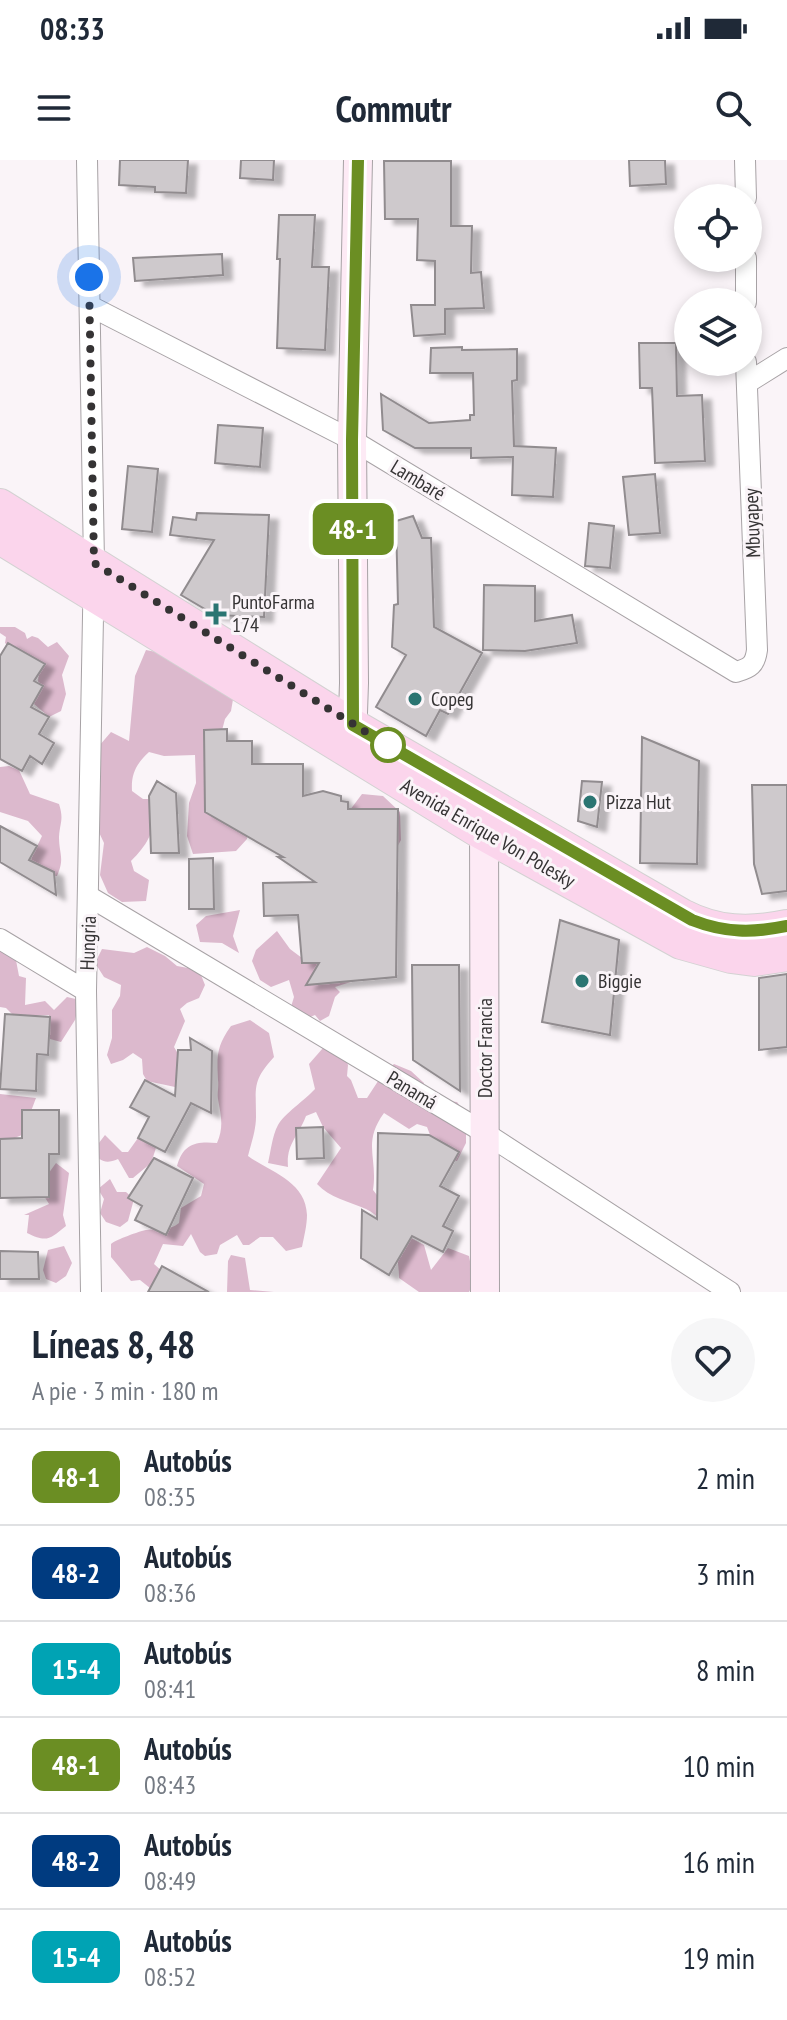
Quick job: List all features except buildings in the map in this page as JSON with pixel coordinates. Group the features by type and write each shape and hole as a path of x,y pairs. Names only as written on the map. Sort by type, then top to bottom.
{"main road":[{"name":"Avenida Enrique Von Polesky","path":"0,505 93,579 484,818 681,943 754,960 787,955"},
{"name":"Avenida Enrique Von Polesky","path":"0,538 93,579"},
{"name":"Avenida Enrique Von Polesky","path":"484,818 713,928 737,932 787,926"}],"street":[{"name":"Hungria","path":"87,160 93,579 90,897 86,991 91,1292"},
{"path":"352,739 352,440 358,160"},
{"path":"745,160 746,184"},
{"name":"Lambaré","path":"90,306 352,440 736,672"},
{"path":"762,367 787,358"},
{"name":"Mbuyapey","path":"736,672 749,668 756,661 757,650 746,376"},
{"name":"Doctor Francia","path":"484,818 485,1292"},
{"name":"Panamá","path":"90,897 485,1133 730,1292"},
{"path":"0,939 86,991"}],"shaded area":[{"path":"0,627 15,627 25,633 27,639 32,636 38,638 48,647 57,642 69,656 62,675 66,694 61,711 49,717 33,703 42,689 38,681 39,672 5,643 6,637 0,633"},
{"path":"146,650 166,654 236,682 231,711 225,719 220,738 247,809 247,839 236,851 193,854 187,836 189,803 196,783 195,755 164,756 149,752 135,770 132,785 132,791 143,799 152,799 151,833 131,861 134,871 149,880 146,901 122,902 108,893 100,875 104,843 96,826 93,753 111,732 129,741 135,676"},
{"path":"0,767 19,770 30,794 59,804 61,860 57,876 36,871 31,859 42,836 28,821 0,812"},
{"path":"362,794 383,796 400,812 401,840 391,858 347,814"},
{"path":"240,910 233,936 239,953 222,943 200,942 196,925 206,916"},
{"path":"277,931 290,949 302,958 318,954 360,979 335,987 340,992 335,997 329,1016 320,1021 315,1015 303,1020 290,1010 294,997 289,980 271,987 260,980 252,961 256,950"},
{"path":"147,947 177,966 199,970 205,985 199,998 180,1009 185,1021 174,1047 187,1069 175,1087 147,1081 142,1059 133,1053 111,1064 107,1055 112,1038 112,1010 120,996 121,985 104,977 95,963 102,949 134,953"},
{"path":"0,950 15,955 19,976 26,978 25,1005 45,1001 54,1010 67,997 80,1000 75,1020 61,1042 50,1039 49,1015 15,1017 6,1008 0,1007"},
{"path":"250,1020 269,1033 274,1057 262,1072 257,1085 255,1127 248,1156 285,1179 300,1194 307,1215 302,1247 286,1251 273,1237 260,1237 249,1245 243,1245 237,1235 220,1245 217,1254 205,1256 191,1234 183,1246 163,1244 154,1264 164,1273 161,1292 155,1292 140,1280 131,1281 111,1257 111,1244 143,1231 175,1226 179,1223 181,1208 201,1196 204,1184 177,1166 183,1152 192,1145 217,1143 221,1127 218,1094 220,1046 231,1026"},
{"path":"323,1048 341,1048 348,1065 347,1076 358,1098 367,1098 382,1075 394,1064 411,1071 424,1083 424,1105 438,1100 457,1102 471,1121 466,1131 466,1143 457,1161 448,1160 432,1140 427,1127 417,1124 409,1129 384,1113 372,1142 373,1190 411,1238 424,1245 431,1270 448,1248 469,1256 474,1283 469,1292 419,1292 399,1278 395,1248 382,1221 375,1214 333,1196 317,1184 341,1148 323,1127 316,1112 306,1116 293,1141 288,1167 268,1163 278,1125 315,1089 309,1064"},
{"path":"0,1094 36,1098 22,1135 7,1141 0,1138"},
{"path":"105,1135 122,1152 128,1152 138,1138 156,1148 151,1163 129,1178 118,1159 104,1161 92,1152"},
{"path":"56,1163 69,1173 63,1215 66,1226 44,1239 27,1233 29,1215 24,1215 49,1204 41,1191 43,1181"},
{"path":"110,1179 117,1192 126,1192 134,1199 128,1221 120,1227 106,1222 100,1213 104,1199 98,1189"},
{"path":"64,1246 72,1263 66,1276 56,1283 46,1279 43,1270 48,1250"},
{"path":"231,1255 245,1258 250,1290 274,1292 227,1292"}],"bus line":[{"name":"48-1","path":"358,160 352,440 353,725 692,920 737,932 787,926"}],"place":[{"name":"PuntoFarma 174","path":"216,614"},
{"name":"Copeg","path":"415,699"},
{"name":"Pizza Hut","path":"590,802"},
{"name":"Biggie","path":"582,981"}],"route":[{"path":"89,277 94,563 395,750 388,745"}]}
